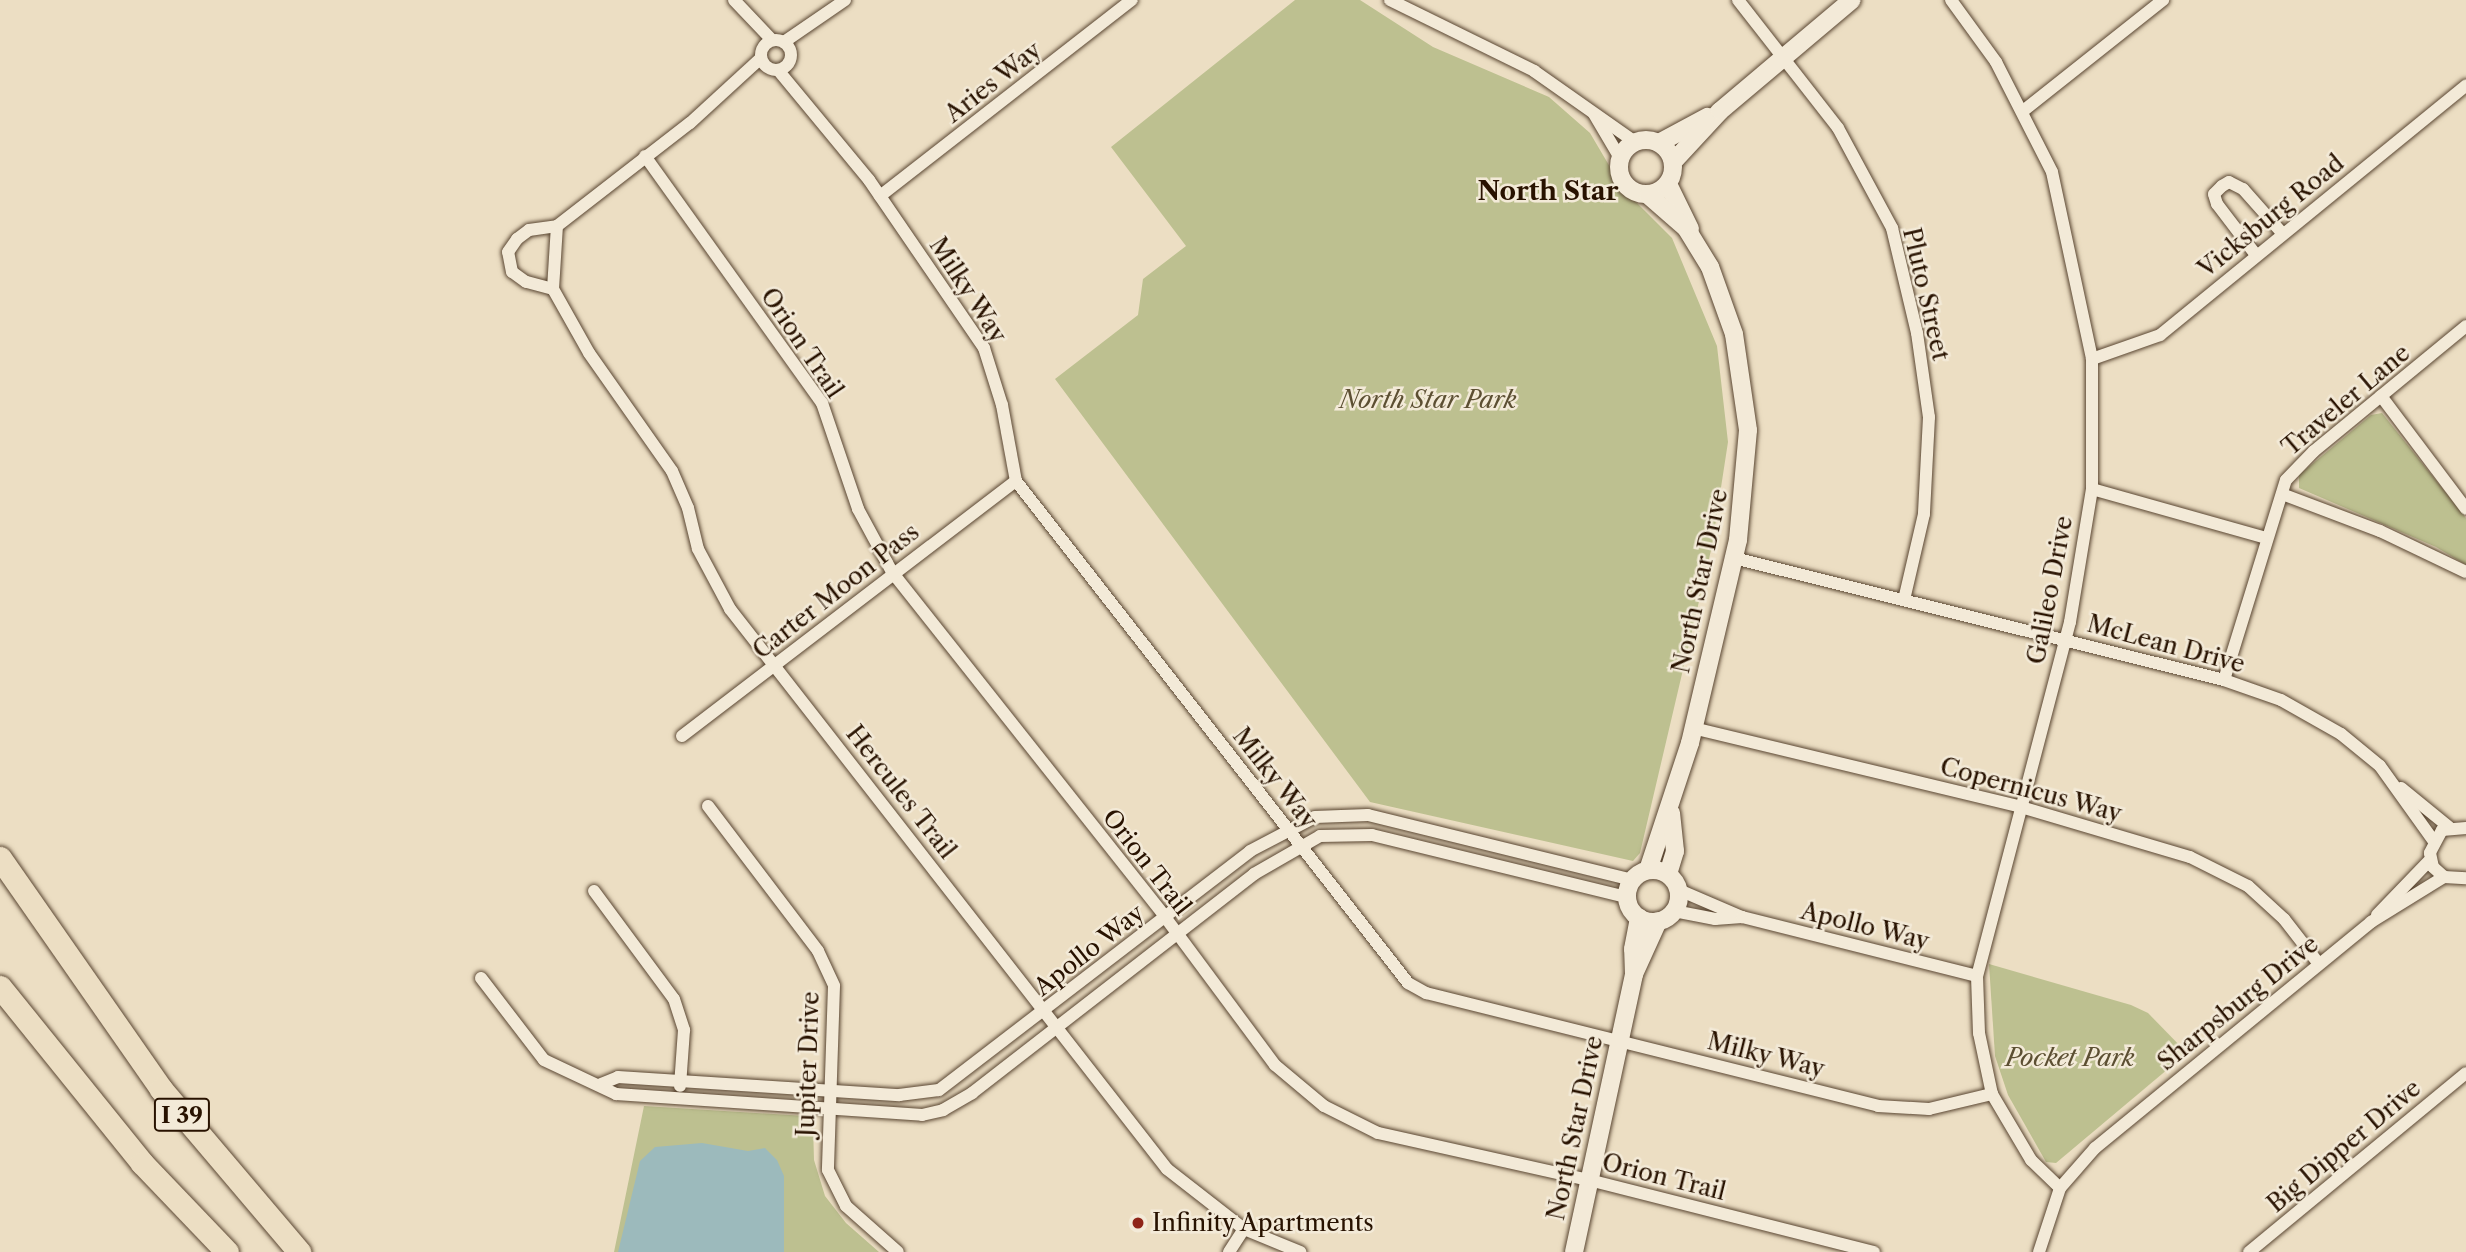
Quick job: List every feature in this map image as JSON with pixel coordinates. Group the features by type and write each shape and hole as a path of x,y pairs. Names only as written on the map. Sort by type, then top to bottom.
{"highway":[{"name":"I 39","path":"0,858 161,1089 299,1252"},
{"name":"I 39","path":"0,987 142,1163 227,1252"}],"street":[{"name":"Milky Way","path":"734,0 799,92 880,196 984,348 1002,405 1016,481 1399,974 1417,989 1902,1110 1958,1105 1992,1094"},
{"path":"557,226 553,289 526,282 512,272 508,252 529,230 557,226 845,0"},
{"name":"Aries Way","path":"880,196 1132,0"},
{"path":"1390,0 1534,71 1635,142 1658,143 1720,111"},
{"name":"Pluto Street","path":"1738,0 1838,128 1892,228 1917,333 1929,417 1924,514 1904,600"},
{"path":"1590,108 1620,158 1626,187 1648,195 1668,184 1673,162 1720,111 1852,0"},
{"name":"Galileo Drive","path":"1951,0 1996,62 2052,172 2092,359 2092,489 2065,639 1978,976 1979,1033 1992,1094 2031,1160 2060,1188"},
{"path":"2023,111 2163,0"},
{"name":"Vicksburg Road","path":"2092,359 2130,349 2160,335 2466,85"},
{"path":"1620,158 1635,142"},
{"path":"1658,143 1673,162"},
{"name":"Orion Trail","path":"645,156 822,403 858,509 892,572 1165,918 1275,1065 1324,1106 1378,1133 1589,1180 1874,1252"},
{"path":"2256,255 2217,204 2214,194 2222,186 2229,182 2242,189 2283,234"},
{"name":"North Star Drive","path":"1636,882 1671,812 1734,558 1748,461 1745,396 1731,323 1668,184"},
{"name":"North Star Drive","path":"1648,195 1694,239"},
{"name":"Hercules Trail","path":"553,289 589,353 672,471 710,578 776,666 1047,1011 1167,1169 1244,1229 1300,1252"},
{"name":"Traveler Lane","path":"2224,680 2266,538 2295,468 2466,326"},
{"path":"2381,396 2466,509"},
{"name":"Carter Moon Pass","path":"682,736 776,666 892,572 1016,481"},
{"path":"2092,489 2266,538"},
{"path":"2282,494 2380,531 2466,572"},
{"name":"McLean Drive","path":"1734,558 2224,680 2281,700 2317,719 2362,751 2449,827"},
{"name":"Copernicus Way","path":"1693,728 2021,807 2190,857 2248,886 2284,919 2319,964"},
{"name":"McLean Drive","path":"2398,785 2433,841"},
{"name":"Jupiter Drive","path":"708,806 818,951 834,986 826,1157 837,1194 898,1252"},
{"name":"North Star Drive","path":"1668,874 1675,852 1671,812"},
{"name":"Apollo Way","path":"601,1084 618,1077 914,1096 939,1090 1047,1011 1250,851 1315,817 1368,815 1636,882"},
{"path":"2465,879 2444,877 2431,860 2433,841 2449,827 2466,828"},
{"name":"Apollo Way","path":"481,978 544,1060 580,1080 601,1084 616,1094 679,1096 909,1115 943,1110 1060,1028 1177,934 1300,845 1335,832 1372,835 1636,882"},
{"name":"Sharpsburg Drive","path":"2039,1252 2060,1188 2119,1127 2371,922 2431,860"},
{"path":"1668,874 1678,890 1674,911 1658,921 1639,918 1636,882 1668,874"},
{"name":"Sharpsburg Drive","path":"2371,922 2444,877"},
{"name":"Apollo Way","path":"1678,890 1742,917 1978,976"},
{"path":"594,891 674,999 684,1030 679,1096"},
{"name":"Apollo Way","path":"1674,911 1715,919 1742,917"},
{"name":"North Star Drive","path":"1634,974 1633,950 1639,918"},
{"name":"North Star Drive","path":"1574,1252 1634,974 1658,921"},
{"name":"Big Dipper Drive","path":"2249,1252 2466,1073"},
{"path":"1229,1252 1244,1229"}],"green space":[{"name":"North Star Park","path":"1295,0 1360,0 1433,47 1549,97 1590,133 1623,189 1672,238 1717,346 1728,442 1712,546 1640,853 1633,861 1370,802 1055,379 1138,315 1143,279 1186,246 1111,147"},
{"path":"2382,413 2466,518 2466,565 2436,547 2299,488 2299,475 2371,415"},
{"name":"Pocket Park","path":"1989,964 2131,1005 2148,1013 2187,1053 2056,1163 2046,1162 2008,1095 1995,1056"},
{"path":"644,1106 805,1116 813,1124 814,1160 825,1196 846,1223 879,1252 614,1252"}],"water":[{"path":"702,1143 748,1151 765,1148 777,1160 784,1176 784,1252 618,1252 640,1161 655,1147"}],"place":[{"name":"Infinity Apartments","path":"1138,1223"}],"district":[{"name":"North Star","path":"1548,192"}]}
